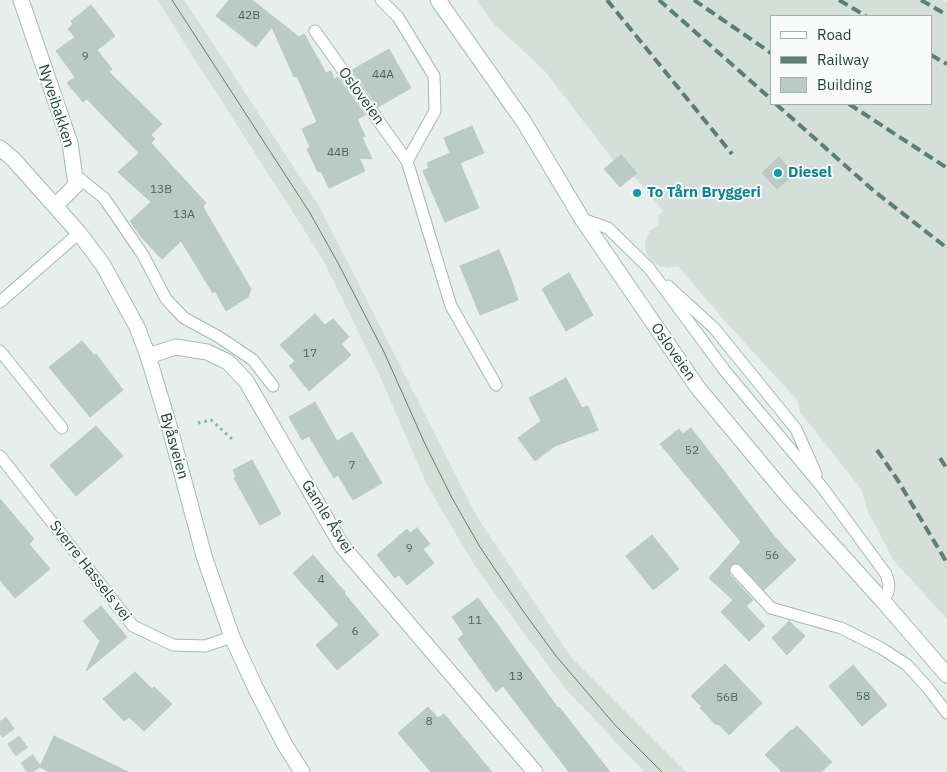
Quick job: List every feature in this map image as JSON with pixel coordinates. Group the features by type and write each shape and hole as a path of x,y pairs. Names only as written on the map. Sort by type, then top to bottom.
{"street":[{"name":"Nyveibakken","path":"21,0 70,144 76,185 55,206"},
{"name":"Osloveien","path":"438,0 524,122 582,219 698,388 787,495 883,600 947,675"},
{"name":"Byåsveien","path":"0,148 13,159 79,233 103,265 137,327 148,356 170,430 204,556 232,637 263,703 285,745 302,772"},
{"name":"Gamle Åsvei","path":"148,356 176,347 206,352 228,362 246,381 342,546 535,772"}],"lane":[{"path":"381,0 398,17 434,76 435,111 407,161"},
{"name":"Osloveien","path":"314,31 407,161 451,306 496,386"},
{"path":"74,174 104,198 143,255 166,299 184,318 219,337 253,360 273,386"},
{"path":"582,219 608,228 714,328 796,429 822,487"},
{"path":"0,302 79,233"},
{"path":"649,268 725,371 822,487 886,574 889,584 888,592 883,600"},
{"path":"0,351 62,428"},
{"name":"Sverre Hassels vei","path":"0,456 133,626 173,645 205,646 232,637"},
{"path":"736,570 771,608 841,628 882,648 907,665 927,686 947,713"}],"path":[{"path":"198,424 211,420 233,440"}],"shaded area":[{"path":"157,0 184,0 318,204 477,517 570,656 686,772 644,772 564,687 476,568 427,485 379,374 322,258"},
{"path":"476,0 943,0 947,2 947,619 894,561 868,512 861,489 800,412 798,401 678,266 668,268 659,266 651,260 646,252 645,242 650,231 659,224 658,216 663,211 634,176 636,173 614,161 544,70 495,25"}],"building":[{"path":"229,0 252,0 299,37 304,34 326,73 331,71 334,79 338,77 365,115 357,119 365,136 362,137 372,159 359,158 365,171 329,188 321,171 318,172 307,149 310,147 302,129 317,122 297,76 294,77 272,27 256,47 216,16"},
{"path":"91,5 115,36 97,50 112,69 109,72 162,124 151,135 155,139 151,143 206,203 203,207 251,289 248,297 226,311 215,291 213,293 181,241 162,259 142,238 130,221 151,202 118,172 139,153 87,99 83,102 67,83 75,77 56,51 75,37 68,29 73,24 71,21"},
{"path":"389,49 411,88 378,107 352,70"},
{"path":"472,126 484,153 460,163 479,208 445,222 423,171 429,168 427,163 450,153 444,138"},
{"path":"621,155 637,173 620,187 604,169"},
{"name":"Diesel","path":"779,157 794,174 777,189 762,173"},
{"path":"499,250 518,300 480,315 460,266"},
{"path":"569,273 593,315 566,331 542,289"},
{"path":"315,314 325,325 333,319 349,337 341,344 351,355 309,391 289,366 295,361 280,345"},
{"path":"82,341 94,355 96,354 123,390 90,417 49,367"},
{"path":"566,378 582,408 588,406 598,430 555,446 535,461 518,438 541,421 529,398"},
{"path":"315,402 337,441 352,432 382,483 353,500 338,475 334,478 309,436 302,440 289,417"},
{"path":"96,426 123,456 76,496 50,465"},
{"path":"691,428 774,536 796,560 764,590 741,565 734,563 729,567 730,575 753,600 746,606 765,626 749,641 721,612 733,600 709,578 741,542 660,444 679,429 683,434"},
{"path":"252,460 281,514 260,525 234,478 236,477 233,470"},
{"path":"0,499 34,539 29,544 50,569 15,598 0,580"},
{"path":"417,528 430,544 423,549 434,563 407,585 399,575 395,578 377,555 407,529 410,533"},
{"path":"652,535 679,569 653,590 626,556"},
{"path":"313,555 379,635 337,670 316,645 339,625 293,573"},
{"path":"478,598 558,708 610,772 569,772 503,686 496,692 458,639 464,634 452,617"},
{"path":"101,606 127,637 86,671 100,641 83,621"},
{"path":"789,621 805,636 787,655 772,638"},
{"path":"725,664 762,703 729,735 718,724 716,725 691,696"},
{"path":"853,665 887,705 862,726 829,686"},
{"path":"135,672 152,689 154,687 172,704 144,731 129,717 124,721 103,699"},
{"path":"428,707 438,718 444,714 492,772 431,772 398,733"},
{"path":"797,726 832,762 821,772 782,772 765,755"},
{"path":"54,736 128,772 50,772 40,767"}],"tunnel":[{"path":"0,721 36,772"}],"tram line":[{"path":"172,0 310,213 384,352 425,444 452,498 480,547 556,656 615,725 662,772"}],"railway":[{"path":"607,0 732,154"},
{"path":"659,0 770,98"},
{"path":"694,0 770,52"},
{"path":"839,0 864,15"},
{"path":"921,0 947,15"},
{"path":"932,56 947,64"},
{"path":"777,105 874,191 947,248"},
{"path":"851,105 947,168"},
{"path":"877,450 897,479 947,563"},
{"path":"940,458 947,469"}],"place":[{"name":"Diesel","path":"778,173"},
{"name":"To Tårn Bryggeri","path":"637,193"}]}
